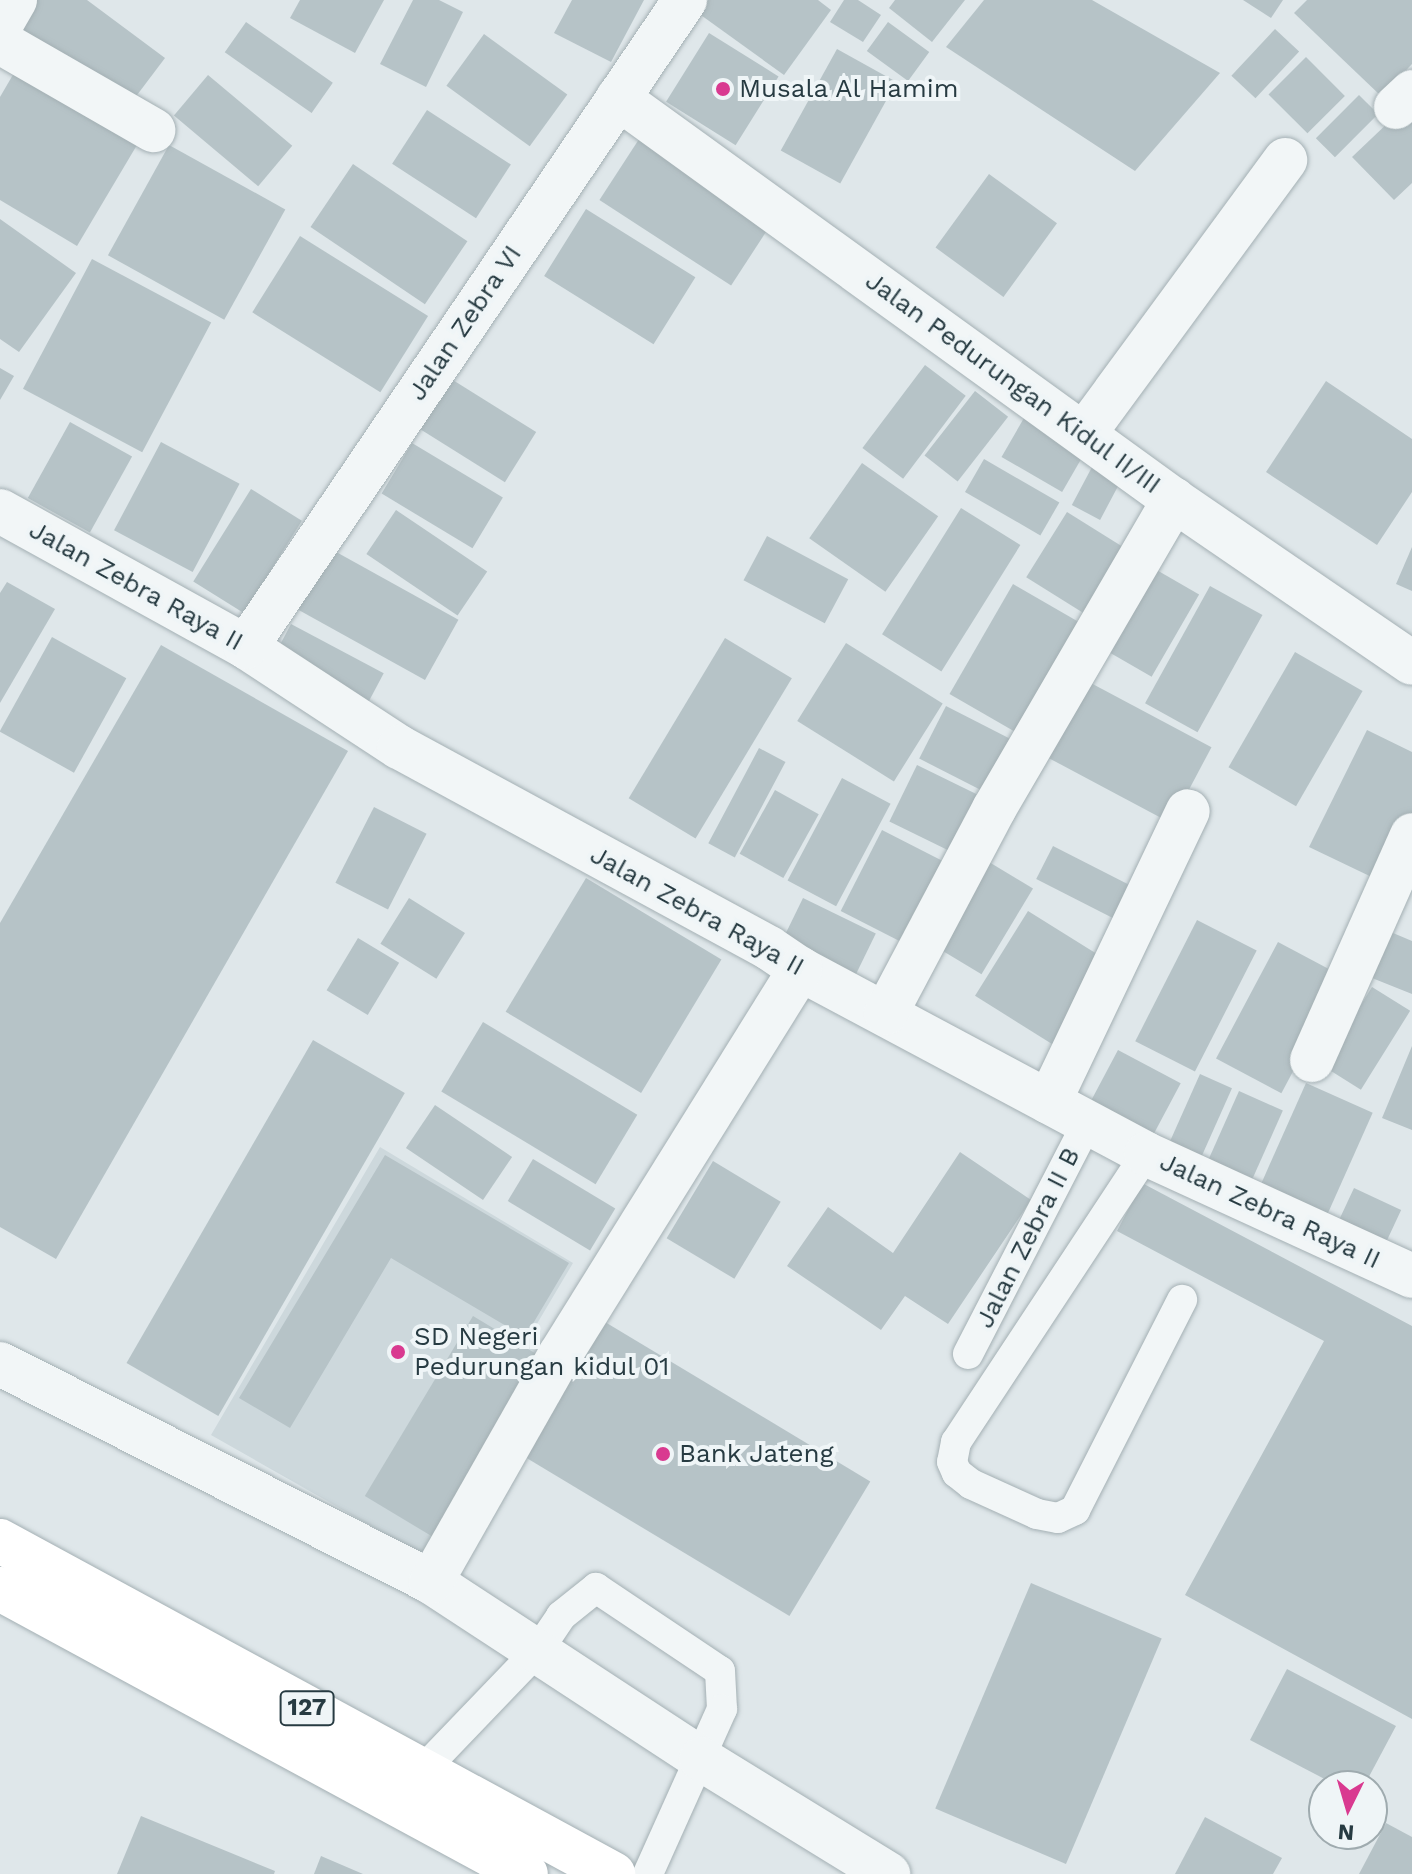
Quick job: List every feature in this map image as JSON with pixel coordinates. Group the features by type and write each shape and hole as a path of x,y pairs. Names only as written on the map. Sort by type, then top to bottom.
{"main road":[{"name":"127","path":"0,1541 613,1874"},
{"path":"54,1619 78,1582"},
{"name":"127","path":"0,1589 503,1869"}],"street":[{"path":"0,26 15,0"},
{"name":"Jalan Zebra VI","path":"246,647 685,0"},
{"path":"0,42 153,130"},
{"name":"Jalan Pedurungan Kidul II/III","path":"618,98 1174,500 1412,663"},
{"path":"1084,434 1285,160"},
{"path":"886,1013 1002,795 1174,500"},
{"name":"Jalan Zebra Raya II","path":"0,511 246,647 399,747 769,948 800,969 1146,1154 1412,1276"},
{"path":"1049,1102 1188,811"},
{"path":"1312,1060 1412,835"},
{"path":"431,1582 585,1314 800,969"},
{"path":"0,1364 431,1582 539,1649 701,1759 888,1874"}],"lane":[{"name":"Jalan Zebra II B","path":"968,1354 1088,1122"},
{"path":"1146,1154 970,1418 956,1442 952,1462 957,1473 971,1484 1037,1514 1058,1518 1075,1510 1182,1300"},
{"path":"422,1771 539,1649 561,1616 596,1588 720,1671 722,1709 648,1874"}],"shaded area":[{"name":"SD Negeri Pedurungan kidul 01","path":"380,1147 573,1263 525,1344 549,1359 431,1560 211,1435"}],"building":[{"path":"36,0 87,0 165,58 128,107 17,26"},
{"path":"300,0 384,0 355,53 290,18"},
{"path":"413,0 439,0 463,12 426,87 380,64"},
{"path":"572,0 644,0 611,62 554,33"},
{"path":"708,0 818,0 831,10 784,75 698,13"},
{"path":"844,0 858,0 881,15 863,42 830,22"},
{"path":"895,0 965,0 932,42 889,8"},
{"path":"984,0 1092,0 1220,73 1135,171 946,47"},
{"path":"1243,0 1283,0 1271,18"},
{"path":"1307,0 1412,0 1412,64 1381,96 1294,13"},
{"path":"246,22 333,83 312,113 225,52"},
{"path":"888,22 929,52 908,81 867,51"},
{"path":"1275,29 1299,52 1255,98 1231,76"},
{"name":"Musala Al Hamim","path":"709,33 779,76 736,145 666,102"},
{"path":"484,34 567,95 530,146 446,86"},
{"path":"837,49 896,82 840,183 781,150"},
{"path":"1306,57 1345,96 1307,133 1269,94"},
{"path":"14,73 137,145 77,246 0,200 0,97"},
{"path":"208,75 292,146 258,186 174,116"},
{"path":"1359,95 1378,114 1335,157 1316,138"},
{"path":"1412,100 1412,183 1394,200 1352,157"},
{"path":"427,110 511,164 476,218 392,164"},
{"path":"643,133 775,219 731,286 599,200"},
{"path":"169,145 285,209 224,320 108,255"},
{"path":"353,164 467,241 425,304 311,227"},
{"path":"989,174 1057,223 1003,297 936,248"},
{"path":"586,209 695,277 654,344 544,276"},
{"path":"0,219 76,273 19,352 0,339"},
{"path":"300,236 428,316 380,392 252,312"},
{"path":"92,259 211,322 142,452 23,389"},
{"path":"925,365 966,396 903,479 862,448"},
{"path":"0,368 14,376 0,400"},
{"path":"448,377 536,432 505,482 417,427"},
{"path":"1326,381 1412,439 1412,492 1377,545 1266,472"},
{"path":"975,391 1008,417 958,481 925,456"},
{"path":"1024,418 1085,453 1062,492 1002,457"},
{"path":"70,422 132,456 90,533 28,498"},
{"path":"161,442 240,484 193,572 114,530"},
{"path":"412,443 503,498 472,548 382,494"},
{"path":"984,459 1059,502 1040,535 965,492"},
{"path":"862,463 938,516 885,592 809,538"},
{"path":"1092,467 1120,482 1100,520 1072,505"},
{"path":"251,489 302,521 244,613 193,581"},
{"path":"961,508 1020,545 941,671 882,634"},
{"path":"396,510 487,572 458,615 366,554"},
{"path":"1067,512 1131,552 1090,617 1026,577"},
{"path":"767,536 848,579 825,623 744,580"},
{"path":"1412,547 1412,591 1396,584"},
{"path":"329,548 458,620 425,680 296,608"},
{"path":"1148,565 1199,594 1152,677 1100,647"},
{"path":"7,582 55,609 0,703 0,593"},
{"path":"1013,584 1087,627 1024,737 950,694"},
{"path":"1210,586 1262,615 1198,732 1145,703"},
{"path":"291,624 384,673 367,704 275,655"},
{"path":"52,637 126,678 74,773 0,732"},
{"path":"725,638 792,678 696,838 629,798"},
{"path":"846,643 943,703 894,781 797,721"},
{"path":"161,645 348,751 56,1259 0,1227 0,923"},
{"path":"1295,652 1363,691 1296,806 1228,767"},
{"path":"1087,681 1211,747 1171,823 1047,757"},
{"path":"946,706 1011,739 984,792 919,759"},
{"path":"1367,730 1412,752 1412,816 1380,881 1309,847"},
{"path":"759,748 785,762 735,857 708,843"},
{"path":"917,765 988,800 960,856 889,822"},
{"path":"842,778 891,804 836,906 788,880"},
{"path":"775,790 819,814 783,878 740,854"},
{"path":"374,807 427,834 388,910 335,883"},
{"path":"882,830 951,865 910,946 841,911"},
{"path":"1053,846 1131,885 1114,918 1036,879"},
{"path":"979,856 1033,888 981,974 927,942"},
{"path":"586,878 721,959 641,1093 506,1012"},
{"path":"409,898 465,933 436,979 380,944"},
{"path":"803,898 876,934 855,976 782,940"},
{"path":"1028,911 1109,961 1056,1046 975,996"},
{"path":"1197,920 1257,950 1195,1072 1135,1041"},
{"path":"1386,930 1412,941 1412,994 1367,976"},
{"path":"358,938 399,963 368,1015 327,990"},
{"path":"1278,942 1343,977 1281,1093 1216,1059"},
{"path":"1372,987 1410,1011 1361,1090 1323,1066"},
{"path":"483,1022 637,1115 596,1184 441,1091"},
{"path":"313,1040 405,1093 218,1416 127,1363"},
{"path":"1412,1046 1412,1130 1382,1118"},
{"path":"1118,1050 1181,1083 1153,1136 1090,1103"},
{"path":"1200,1074 1232,1088 1198,1164 1166,1150"},
{"path":"1306,1083 1373,1113 1324,1222 1257,1193"},
{"path":"1239,1091 1283,1111 1247,1190 1204,1170"},
{"path":"435,1105 512,1157 483,1200 406,1148"},
{"path":"960,1152 1031,1200 948,1324 905,1296 881,1330 787,1266 828,1207 893,1253"},
{"path":"385,1155 569,1263 525,1337 391,1258 290,1428 239,1398"},
{"path":"533,1159 615,1208 590,1250 508,1201"},
{"path":"713,1161 781,1202 734,1279 667,1238"},
{"path":"1142,1183 1412,1326 1412,1719 1185,1595 1324,1341 1117,1231"},
{"path":"1354,1188 1401,1210 1381,1253 1334,1232"},
{"path":"590,1313 870,1481 789,1616 509,1448"},
{"path":"473,1316 547,1360 439,1540 365,1496"},
{"path":"1031,1583 1162,1638 1066,1864 935,1809"},
{"path":"1287,1669 1396,1726 1373,1770 1308,1770 1250,1740"},
{"path":"141,1816 275,1871 274,1874 117,1874"},
{"path":"1205,1817 1282,1858 1273,1874 1175,1874"},
{"path":"1388,1824 1412,1837 1412,1874 1359,1874 1372,1850 1388,1850"},
{"path":"321,1856 363,1874 314,1874"}],"place":[{"name":"Musala Al Hamim","path":"723,89"},
{"name":"SD Negeri Pedurungan kidul 01","path":"398,1352"},
{"name":"Bank Jateng","path":"663,1454"}]}
